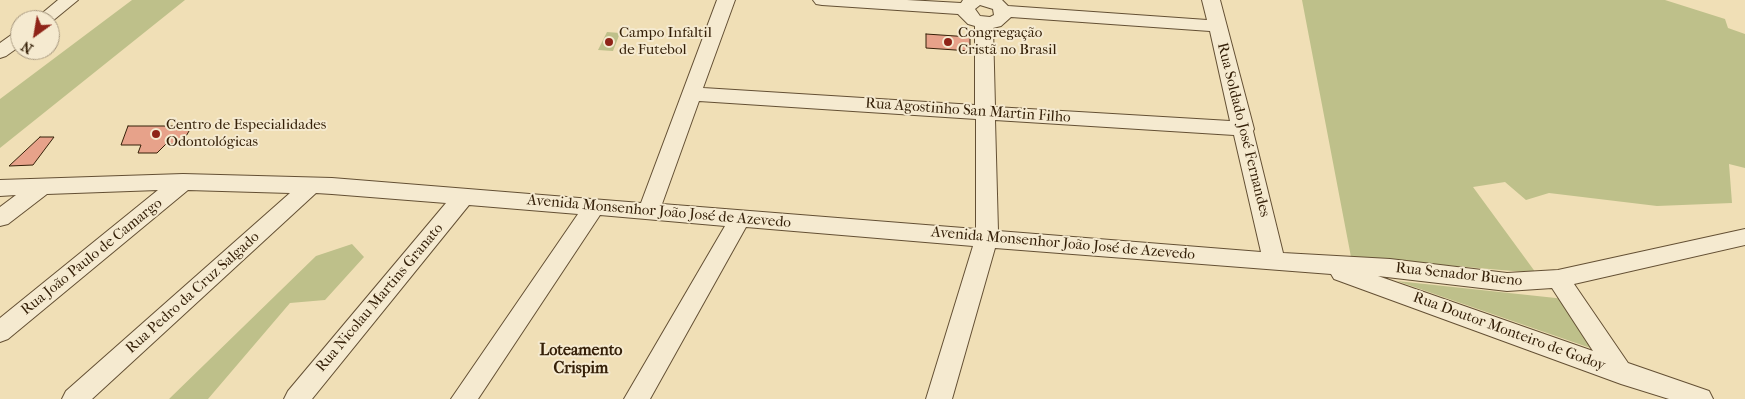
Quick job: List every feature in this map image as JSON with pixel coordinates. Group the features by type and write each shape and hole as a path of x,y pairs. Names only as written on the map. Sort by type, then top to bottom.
{"street":[{"path":"56,10 69,0"},
{"path":"648,212 726,0"},
{"path":"822,0 966,9"},
{"path":"999,4 1002,17 995,22 984,23 974,20 967,15 966,9 977,0 999,4 1217,26"},
{"name":"Rua Soldado José Fernandes","path":"1211,0 1244,129 1274,261"},
{"path":"939,399 987,237 984,23"},
{"name":"Rua Agostinho San Martin Filho","path":"692,94 1244,129"},
{"name":"Avenida Monsenhor João José de Azevedo","path":"0,188 183,182 311,186 595,206 739,220 987,237 1318,265"},
{"name":"Rua João Paulo de Camargo","path":"0,332 183,182"},
{"name":"Rua Pedro da Cruz Salgado","path":"75,399 311,186"},
{"path":"0,218 42,187"},
{"name":"Rua Nicolau Martins Granato","path":"297,399 464,196"},
{"path":"464,399 595,206"},
{"path":"637,399 739,220"},
{"name":"Rua Senador Bueno","path":"1389,278 1507,282 1558,279 1745,237"},
{"name":"Rua Doutor Monteiro de Godoy","path":"1318,265 1389,278 1621,373 1700,399"},
{"path":"1558,279 1621,373"}],"green space":[{"path":"132,0 185,0 0,148 0,99 52,60 60,60 60,54"},
{"path":"1302,0 1665,0 1725,19 1728,28 1745,34 1745,168 1729,164 1732,203 1657,206 1549,193 1526,200 1505,182 1473,187 1536,273 1351,257"},
{"name":"Campo Infaltil de Futebol","path":"607,32 620,33 613,51 598,50"},
{"path":"352,244 364,257 325,300 290,303 208,399 169,399 316,256"},
{"path":"1397,281 1565,299 1602,352"}],"building":[{"name":"Congregação Cristã no Brasil","path":"926,34 970,37 970,51 926,48"},
{"name":"Centro de Especialidades Odontológicas","path":"128,126 192,126 182,143 166,144 157,153 138,153 141,145 121,145"},
{"path":"40,137 54,137 33,165 9,166"}],"place":[{"name":"Campo Infaltil de Futebol","path":"609,42"},
{"name":"Congregação Cristã no Brasil","path":"948,42"},
{"name":"Centro de Especialidades Odontológicas","path":"156,134"}],"district":[{"name":"Loteamento Crispim","path":"581,360"}]}
